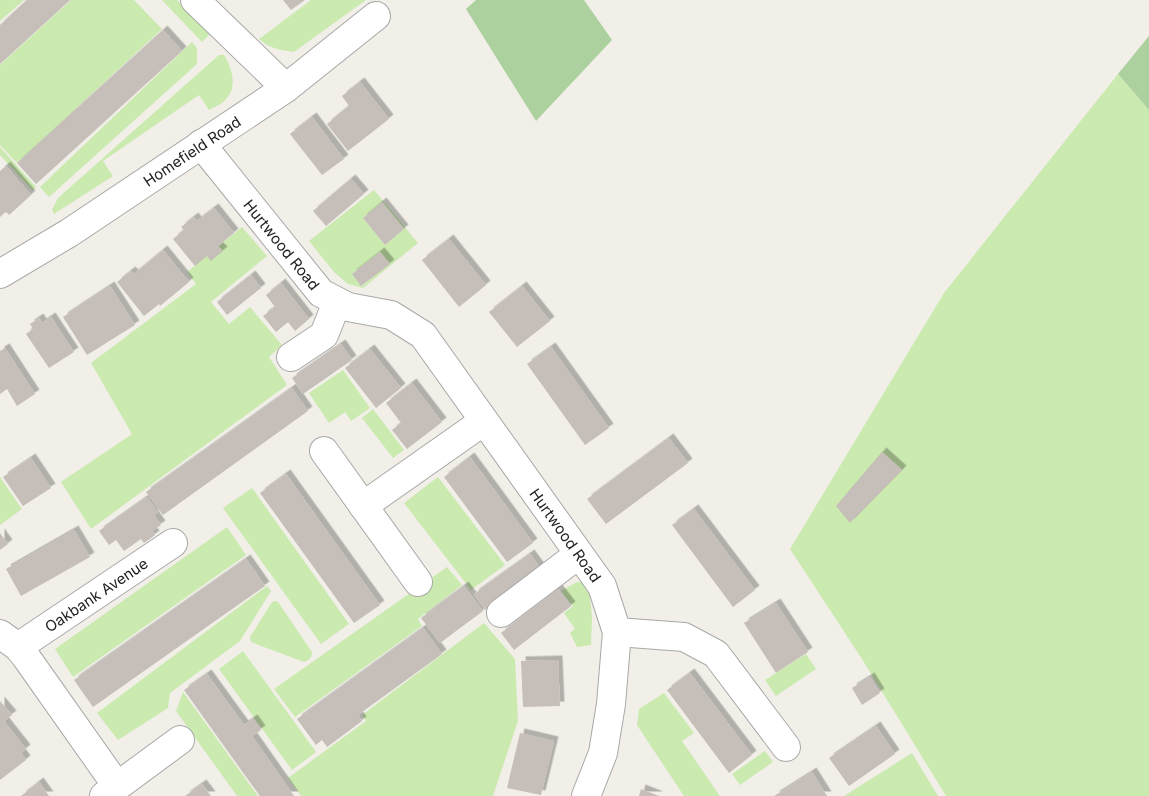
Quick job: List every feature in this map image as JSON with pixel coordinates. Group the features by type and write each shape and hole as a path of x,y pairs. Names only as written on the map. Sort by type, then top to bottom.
{"street":[{"path":"196,0 286,88"},
{"name":"Homefield Road","path":"0,274 69,233 286,88 376,16"},
{"name":"Hurtwood Road","path":"200,144 321,294 348,307 391,315 423,335 602,586 617,632 611,704 603,753 586,796"},
{"path":"291,357 324,335 337,302"},
{"path":"363,506 484,421"},
{"path":"324,451 418,582"},
{"name":"Oakbank Avenue","path":"173,543 9,640 26,656 110,791 180,740"},
{"path":"501,613 579,554"},
{"path":"617,632 684,637 716,654 786,747"}],"green space":[{"path":"0,0 24,0 0,21"},
{"path":"71,0 134,0 162,29 17,163 0,145 0,65"},
{"path":"162,0 177,0 210,34 202,42"},
{"path":"311,0 366,0 294,52 271,47 259,39"},
{"path":"476,0 584,0 612,40 536,121 466,9"},
{"path":"1149,36 1149,110 1118,74"},
{"path":"192,42 197,48 197,64 49,197 40,187"},
{"path":"219,55 224,55 231,71 233,83 230,94 224,101 209,110 199,95 103,161 113,176 54,214 52,210 58,198"},
{"path":"1118,74 1149,110 1149,796 946,796 862,659 790,549 944,293"},
{"path":"0,147 36,187 32,190 0,155"},
{"path":"374,190 418,243 363,288 348,284 334,272 309,241","holes":["382,203 404,229 385,245 363,218","380,252 389,264 362,286 352,274"]},
{"path":"242,227 267,256 211,302 229,324 250,307 282,345 269,357 287,385 91,529 61,482 132,434 91,363 196,284 187,272"},
{"path":"343,370 370,408 351,421 345,412 329,423 309,393"},
{"path":"373,409 404,450 393,458 362,418"},
{"path":"0,477 22,509 0,525"},
{"path":"438,477 505,565 471,590 404,503"},
{"path":"252,488 349,624 321,644 223,508"},
{"path":"227,527 246,555 73,677 55,649"},
{"path":"447,567 462,585 418,619 422,626 295,717 274,689"},
{"path":"577,582 582,582 589,587 592,618 591,645 577,647 570,633 575,629 564,613 573,606 561,591"},
{"path":"267,586 271,591 240,641 170,693 168,708 118,740 97,713"},
{"path":"272,602 278,602 312,652 311,657 304,662 251,642 250,637"},
{"path":"484,623 515,659 518,721 493,796 301,796 288,778 366,721 362,715"},
{"path":"243,651 316,752 292,770 219,669"},
{"path":"806,654 816,669 776,696 765,680"},
{"path":"183,692 258,796 237,796 176,711"},
{"path":"664,693 694,733 682,741 720,796 684,796 637,725 639,709"},
{"path":"765,751 773,762 740,785 732,774"},
{"path":"912,753 938,796 844,796"}],"building":[{"path":"27,0 70,0 0,64 0,25"},
{"path":"283,0 305,0 291,10"},
{"path":"163,30 182,51 36,184 17,163"},
{"path":"360,82 389,119 348,151 327,124 349,106 342,96"},
{"path":"312,117 344,159 322,175 290,134"},
{"path":"6,166 31,195 9,215 6,212 0,217 0,171"},
{"path":"351,179 364,194 326,226 313,211"},
{"path":"382,202 404,229 385,245 363,218"},
{"path":"214,208 234,233 218,246 223,251 211,261 207,256 195,266 173,239 184,230 181,227 194,217 197,221"},
{"path":"449,239 486,285 459,307 422,260"},
{"path":"163,250 189,282 160,306 159,304 144,316 117,282 131,271 134,274"},
{"path":"380,252 390,264 361,286 352,274"},
{"path":"251,275 261,288 227,315 217,302"},
{"path":"281,283 309,319 295,331 288,322 276,332 263,316 275,307 266,295"},
{"path":"110,286 135,325 87,355 63,317"},
{"path":"522,286 550,321 517,347 489,312"},
{"path":"51,317 74,352 49,368 26,334 33,329 30,324 39,318 42,323"},
{"path":"341,344 352,360 303,394 292,378"},
{"path":"551,347 609,428 585,445 527,364"},
{"path":"5,348 35,394 17,406 7,389 0,394 0,351"},
{"path":"370,349 401,388 376,408 345,368"},
{"path":"412,383 442,422 407,449 392,430 401,423 386,403"},
{"path":"292,388 308,411 163,515 146,492"},
{"path":"669,438 688,463 606,524 587,499"},
{"path":"882,452 902,470 850,523 836,506"},
{"path":"470,457 533,543 507,562 444,477"},
{"path":"31,458 51,488 23,506 3,477"},
{"path":"286,474 380,605 354,623 260,493"},
{"path":"147,497 158,512 154,515 161,525 152,531 155,535 144,543 141,539 124,551 116,540 109,545 99,531"},
{"path":"694,509 755,590 733,607 672,525"},
{"path":"74,530 90,557 21,596 6,569"},
{"path":"0,533 8,544 0,550"},
{"path":"530,554 541,569 485,610 474,594"},
{"path":"246,559 265,586 93,707 74,680"},
{"path":"464,586 483,611 440,643 421,618"},
{"path":"558,589 571,606 514,650 501,633"},
{"path":"776,603 808,652 776,673 744,623"},
{"path":"423,628 442,654 358,715 362,721 327,747 322,740 316,745 297,719"},
{"path":"558,660 560,706 523,707 521,661"},
{"path":"690,673 752,755 729,773 667,690"},
{"path":"207,674 244,725 253,719 261,730 252,736 294,796 260,796 184,690"},
{"path":"870,677 880,693 862,705 852,688"},
{"path":"0,701 12,715 4,721 26,749 21,753 26,760 0,780"},
{"path":"876,726 895,754 849,786 829,758"},
{"path":"520,733 554,741 541,795 507,788"},
{"path":"812,772 827,796 774,796 790,786"},
{"path":"39,782 49,796 21,796"},
{"path":"202,784 211,796 185,796"},
{"path":"641,789 659,796 639,796"}]}
